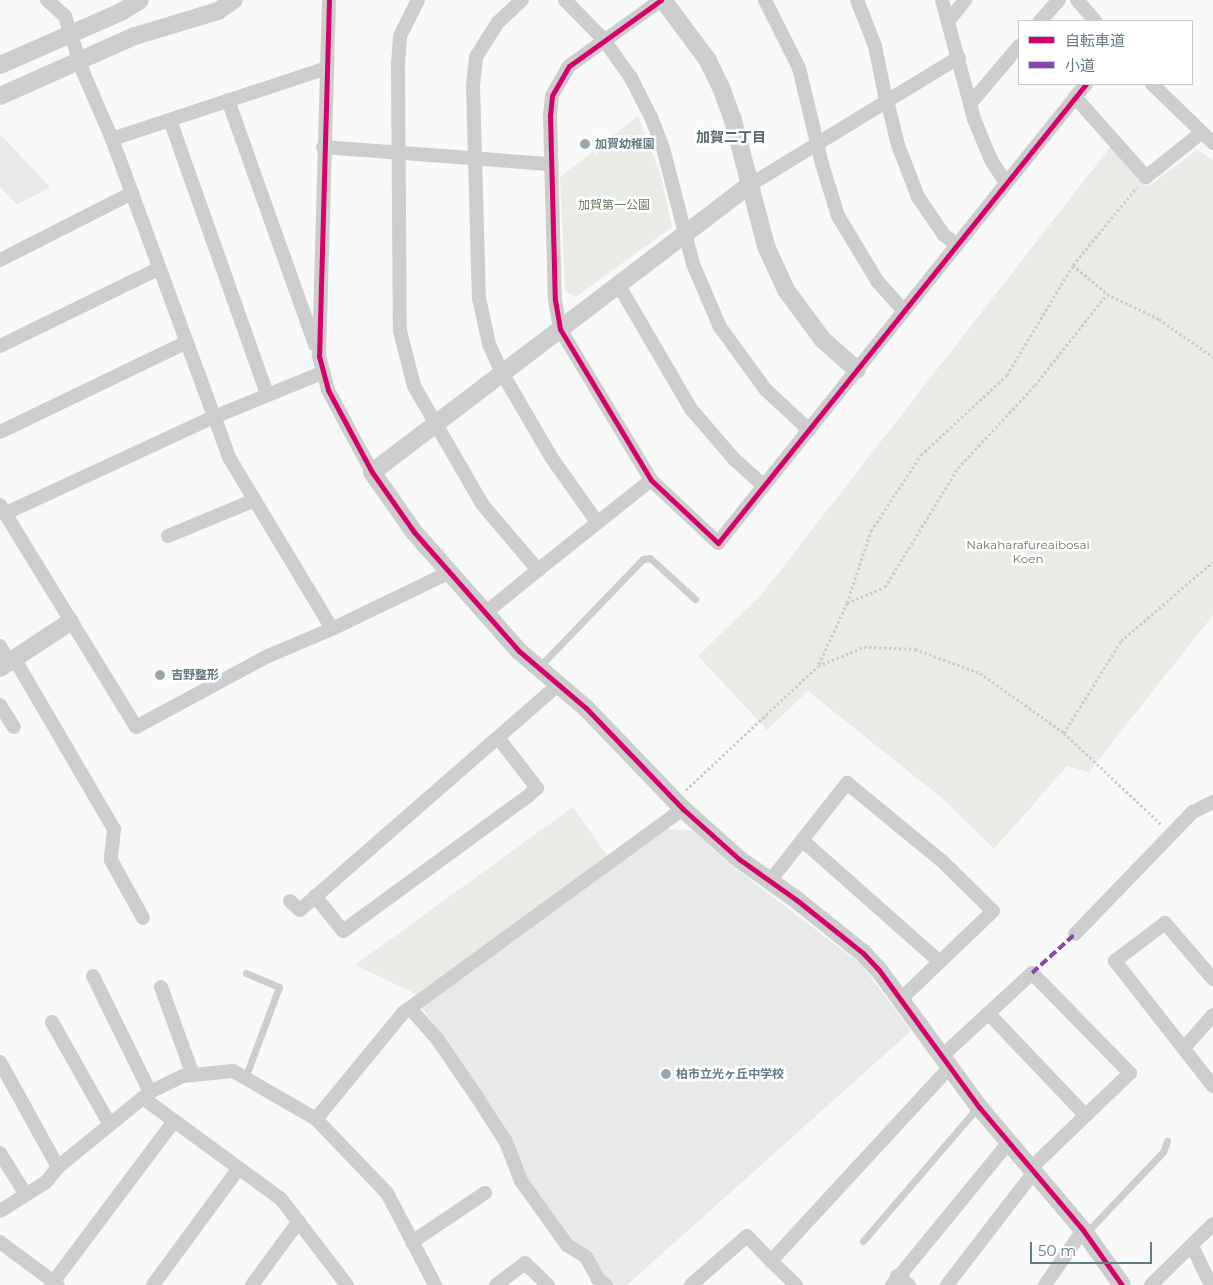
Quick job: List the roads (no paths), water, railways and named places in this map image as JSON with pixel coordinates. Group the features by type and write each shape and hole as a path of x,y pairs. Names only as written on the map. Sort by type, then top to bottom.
{"street":[{"path":"47,0 65,16 79,61 112,139 185,343 230,459 332,630"},
{"path":"0,65 71,34 140,0"},
{"path":"0,96 135,36 218,11 234,0"},
{"path":"319,356 323,147 329,0"},
{"path":"418,0 400,36 398,152 400,331 414,386 435,424 482,504 538,570"},
{"path":"522,0 498,22 476,57 472,87 478,298 489,344 501,372 551,457 598,522"},
{"path":"565,0 604,40 631,78 651,117 663,148 684,235 720,327 766,390 809,430"},
{"path":"858,370 823,340 786,290 766,246 748,186 740,143 722,90 707,59 662,0 569,66 559,81 550,115 550,164 556,300 560,329 651,480 718,543 858,370 1085,85"},
{"path":"764,0 799,68 822,164 838,216 873,275 904,311"},
{"path":"857,0 875,46 886,100 898,145 918,197 944,235 957,245"},
{"path":"942,0 959,57 970,104 991,160 1006,183"},
{"path":"949,20 965,0"},
{"path":"1041,20 1059,0"},
{"path":"1077,0 1094,20"},
{"path":"970,104 1018,47"},
{"path":"372,472 748,186 818,141 959,57"},
{"path":"112,139 327,68"},
{"path":"1153,85 1213,143"},
{"path":"1075,97 1146,177 1201,133"},
{"path":"228,100 319,356 322,373 372,472 414,532 484,614 538,668 586,708 679,805 739,859 863,953 979,1107 1084,1232 1122,1285"},
{"path":"170,120 267,394"},
{"path":"323,147 475,160 550,164"},
{"path":"0,260 132,194"},
{"path":"0,346 158,269"},
{"path":"618,284 691,410 734,459 764,486"},
{"path":"0,432 185,343"},
{"path":"322,373 214,417 4,516 136,727 268,656 332,630 448,573"},
{"path":"484,614 651,480"},
{"path":"168,536 255,500"},
{"path":"8,663 70,622"},
{"path":"0,646 8,663 114,829 111,860 144,918"},
{"path":"290,901 300,910 558,685"},
{"path":"0,705 14,727"},
{"path":"315,896 343,930 528,796 537,788 499,738"},
{"path":"770,881 847,782 942,861 993,911 900,1000"},
{"path":"1075,934 1193,812 1213,802"},
{"path":"316,1119 410,1008 679,805"},
{"path":"802,840 940,962"},
{"path":"1213,979 1165,923 1115,961 1213,1086"},
{"path":"771,1261 988,1013 1032,973 1130,1072 1085,1115 1033,1170 947,1285"},
{"path":"93,976 147,1095 174,1121 281,1199 346,1285"},
{"path":"162,987 193,1075"},
{"path":"410,1008 438,1040 506,1142 520,1181 567,1245 586,1257 598,1279 606,1285"},
{"path":"988,1013 1085,1115"},
{"path":"1184,1048 1213,1015"},
{"path":"52,1022 110,1125"},
{"path":"0,1062 58,1167"},
{"path":"0,1211 46,1182 58,1167 147,1095 183,1076 233,1071 316,1119 386,1193 435,1285"},
{"path":"0,1242 54,1284 174,1121"},
{"path":"909,1285 894,1280 1010,1142"},
{"path":"0,1153 26,1195"},
{"path":"153,1285 239,1168"},
{"path":"412,1242 485,1193"},
{"path":"252,1285 299,1221"},
{"path":"1151,1285 1213,1224"},
{"path":"1044,1285 1084,1232"},
{"path":"691,1285 747,1236 796,1285"},
{"path":"1192,1246 1212,1285"},
{"path":"496,1285 525,1263 548,1285"}],"lane":[{"path":"538,668 643,560 650,558 695,599"},
{"path":"245,1078 279,987 246,973"},
{"path":"863,1241 979,1107"},
{"path":"1084,1232 1163,1152 1167,1141"}],"place":[{"name":"加賀幼稚園","path":"585,144"},
{"name":"吉野整形","path":"160,675"},
{"name":"柏市立光ヶ丘中学校","path":"666,1074"}],"district":[{"name":"加賀二丁目","path":"731,137"}],"park label":[{"name":"加賀第一公園","path":"614,205"},
{"name":"Nakaharafureaibosai Koen","path":"1028,552"}]}
